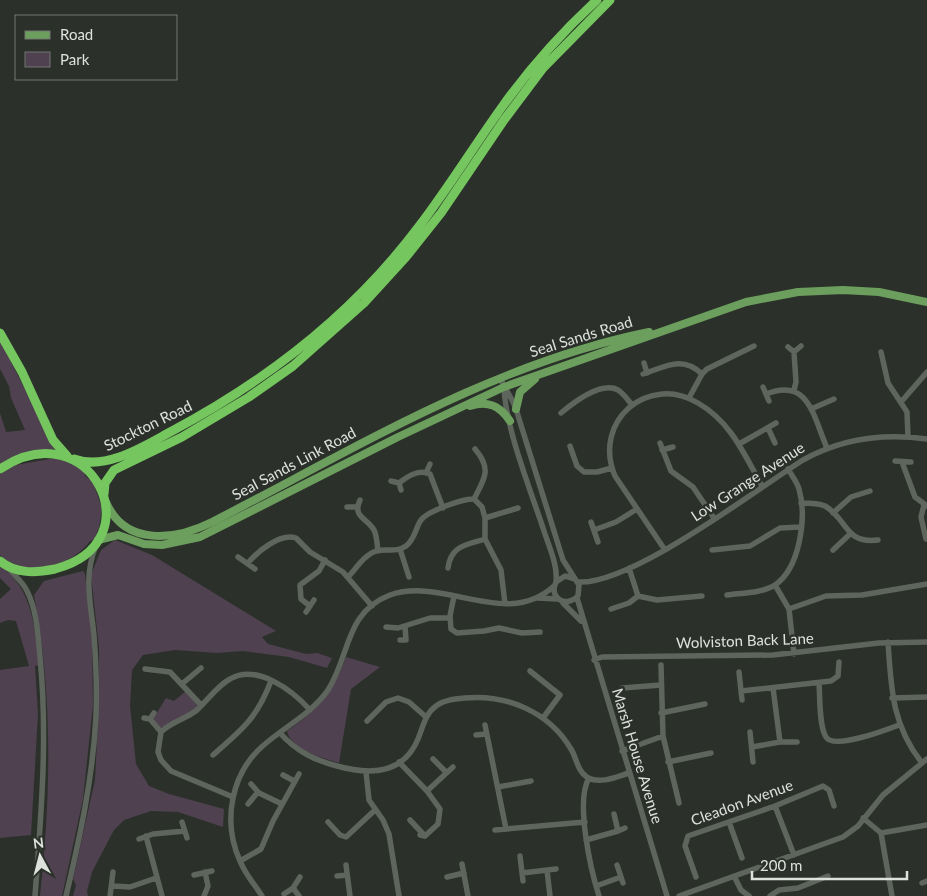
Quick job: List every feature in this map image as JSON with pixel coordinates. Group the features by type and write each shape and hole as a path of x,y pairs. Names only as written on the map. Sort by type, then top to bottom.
{"highway":[{"path":"232,404 309,341 381,272 437,202 517,86 555,41 597,0"},
{"path":"232,404 293,366 318,346 386,280 441,213 509,112 543,68 610,0"},
{"path":"0,333 22,372 56,447 92,473 105,498"},
{"name":"Stockton Road","path":"0,469 19,459 38,455 54,454 92,463 112,459 232,404"},
{"name":"Stockton Road","path":"97,542 105,522 104,483 114,470 182,437 232,404"},
{"path":"2,562 26,572 47,570 76,562 87,554 97,542"}],"main road":[{"name":"Seal Sands Road","path":"504,387 670,327 746,302 798,292 843,290 878,292 927,302"},
{"name":"Seal Sands Road","path":"500,378 566,354 670,327"},
{"path":"516,409 518,399 525,386 545,372"},
{"name":"Seal Sands Link Road","path":"105,498 114,516 132,531 160,537 182,534 212,522 432,408 500,378"},
{"name":"Seal Sands Link Road","path":"97,542 118,535 144,544 162,545 200,537 504,387"},
{"path":"442,416 478,404 490,404 504,411 510,421"}],"street":[{"path":"690,398 702,374 715,365 754,346"},
{"path":"794,352 801,346"},
{"path":"788,347 794,352 796,382 794,390"},
{"path":"747,350 750,356"},
{"path":"881,352 888,383 907,412 908,437"},
{"path":"875,362 883,360"},
{"path":"644,363 645,373 681,363 693,366 702,374"},
{"path":"902,402 914,391 927,372"},
{"name":"Marsh House Avenue","path":"500,378 504,387 510,421 557,573 555,584 560,600 582,623"},
{"name":"Marsh House Avenue","path":"504,387 511,395 516,409 563,560 580,589 577,597 582,623 667,896"},
{"path":"565,412 579,398 607,388 618,390 632,405"},
{"path":"770,401 765,391 782,388 794,390 804,398 826,448"},
{"path":"665,550 612,468 609,449 612,432 619,418 632,405 659,394 690,398 716,416 729,429 762,486"},
{"path":"824,395 828,402"},
{"path":"810,410 834,399"},
{"path":"739,444 776,423"},
{"path":"768,428 775,443"},
{"name":"Low Grange Avenue","path":"577,597 592,582 630,568 665,550 788,469 826,448 877,436 927,439"},
{"path":"660,443 671,471 693,487 714,518"},
{"path":"570,446 578,466 584,472 597,472 612,468"},
{"path":"662,450 673,447"},
{"path":"474,499 486,476 485,465 475,449"},
{"path":"480,455 486,450"},
{"path":"564,458 573,454"},
{"path":"895,461 911,462"},
{"path":"902,462 915,497 925,505 921,517 927,539 922,545"},
{"path":"426,472 430,464"},
{"path":"727,595 775,585 796,560 800,544 801,502 796,482 788,469"},
{"path":"391,481 400,486 416,473 426,472 430,474 443,508"},
{"path":"856,487 858,494"},
{"path":"833,513 847,500 858,494 870,491"},
{"path":"348,577 367,556 378,551 400,549 412,540 424,517 470,498 474,499 482,507 486,518 485,539 501,570 505,604"},
{"path":"360,500 357,507 360,518 375,533 378,551"},
{"path":"801,502 823,505 833,513 850,534 859,539 870,544 878,540"},
{"path":"486,518 515,509 509,503"},
{"path":"347,507 357,507"},
{"path":"594,530 616,522 638,509"},
{"path":"591,522 598,542"},
{"path":"712,550 722,544 750,546 780,528 800,527"},
{"path":"832,550 841,546 850,534"},
{"path":"248,563 258,553 287,536 296,538 310,552 325,560 348,577 372,606"},
{"path":"448,568 450,556 461,547 485,539"},
{"path":"66,896 85,812 94,738 97,674 87,583 89,563 97,542"},
{"path":"400,549 402,569 409,577"},
{"path":"442,553 450,556"},
{"path":"238,557 255,568"},
{"path":"310,606 301,599 300,585 319,571 325,560"},
{"path":"2,562 24,584 30,596 43,684 44,772 35,896"},
{"path":"630,568 638,596"},
{"path":"538,598 565,576 576,580"},
{"name":"Low Grange Avenue","path":"576,580 592,582"},
{"path":"789,609 826,596 862,595 927,584"},
{"path":"775,585 789,609 794,654"},
{"path":"262,896 240,861 235,849 230,824 233,797 241,775 252,757 310,710 333,682 355,625 372,606 388,596 410,590 430,591 482,602 505,604 538,598 572,601 577,597"},
{"path":"734,594 736,601"},
{"path":"454,596 450,618 451,629 457,633 484,632 499,628 540,633 539,624"},
{"path":"638,596 657,600 699,596 697,605"},
{"path":"611,610 635,600 638,596"},
{"path":"616,599 619,606"},
{"path":"306,612 314,600"},
{"path":"386,627 405,626 430,618 450,618"},
{"path":"395,628 396,621"},
{"path":"528,625 528,632"},
{"path":"400,640 406,640 405,626"},
{"path":"679,896 843,837 851,832 864,818 882,795 924,761 899,725 892,698 888,642"},
{"name":"Wolviston Back Lane","path":"594,660 602,657 794,654 888,642 927,642"},
{"path":"154,661 154,669"},
{"path":"741,691 819,683 836,679 839,673 839,662"},
{"path":"662,666 661,713 663,736 679,803"},
{"path":"145,668 170,672 183,683 202,705"},
{"path":"189,668 194,674"},
{"path":"183,683 201,668"},
{"path":"530,671 552,689 561,692 543,718"},
{"path":"739,672 742,700"},
{"path":"160,732 187,717 224,683 236,676 249,674 292,690 310,710"},
{"path":"213,755 240,732 261,706 271,681"},
{"path":"819,683 824,732 829,741 833,743 844,741 899,725"},
{"path":"622,688 661,685"},
{"path":"773,688 780,742"},
{"path":"892,698 927,696"},
{"path":"367,721 386,702 398,698 409,702 426,717"},
{"path":"280,733 308,756 366,772 387,769 399,762 413,747 426,717 435,707 446,702 483,698 517,704 543,718 566,741 580,770 589,778 602,780 629,773"},
{"path":"661,713 705,704"},
{"path":"150,717 160,732 158,752 167,767 213,790 233,797"},
{"path":"485,725 506,829"},
{"path":"750,732 753,762"},
{"path":"476,735 486,734"},
{"path":"622,751 663,736"},
{"path":"220,739 225,745"},
{"path":"752,747 780,742 797,742"},
{"path":"668,762 711,753"},
{"path":"434,758 446,772"},
{"path":"399,762 438,803 441,815 438,824 422,836 410,820"},
{"path":"427,791 453,767"},
{"path":"366,772 367,794 375,810 384,820 389,834 399,896"},
{"path":"240,861 261,849 282,804 299,774"},
{"path":"283,775 294,781"},
{"path":"516,775 517,783"},
{"path":"589,778 584,790 586,840 588,859 598,896"},
{"path":"498,786 531,781"},
{"name":"Cleadon Avenue","path":"697,877 685,846 685,840 688,836 776,806 824,783 835,806"},
{"path":"251,784 258,792 282,804"},
{"path":"248,804 258,792"},
{"path":"776,806 794,855"},
{"path":"328,822 340,835 346,837 375,810"},
{"path":"614,814 618,831"},
{"path":"864,818 881,833 892,896"},
{"path":"182,822 187,838"},
{"path":"495,830 585,822"},
{"path":"729,822 743,857"},
{"path":"881,833 927,825"},
{"path":"586,840 625,828"},
{"path":"139,839 146,836 184,831"},
{"path":"146,836 162,896"},
{"path":"520,856 523,881"},
{"path":"462,864 468,896"},
{"path":"346,865 350,896"},
{"path":"596,886 622,880 617,865"},
{"path":"522,873 556,868"},
{"path":"547,870 550,896"},
{"path":"194,875 212,871"},
{"path":"110,896 114,872"},
{"path":"204,896 208,886 205,872"},
{"path":"447,876 464,873"},
{"path":"337,876 347,875"},
{"path":"734,876 741,890 748,896"},
{"path":"770,896 779,890 793,889 828,876"},
{"path":"284,894 293,888 300,877"},
{"path":"113,886 130,887 156,878"},
{"path":"293,888 299,896"}],"green space":[{"path":"0,340 55,449 25,454 0,465 0,413 6,432 25,430 11,398 9,386 0,369"},
{"path":"55,458 69,462 85,471 85,476 93,482 102,508 99,528 94,540 90,541 72,558 48,567 22,567 0,555 0,474 16,465"},
{"path":"115,540 152,555 276,631 262,637 268,644 306,654 317,653 332,658 327,668 289,657 243,651 217,653 175,650 143,655 132,670 130,706 136,764 149,786 169,794 224,809 223,827 178,812 151,811 124,820 114,830 92,872 87,891 88,896 73,896 76,885 73,879 95,780 99,705 99,648 91,575 101,550"},
{"path":"0,565 20,586 26,598 33,623 39,665 35,666 38,714 31,835 0,838 0,670 29,666 16,621 8,620 0,623 0,599 11,589 0,578"},
{"path":"83,571 85,574 92,639 93,705 83,799 62,896 40,896 48,783 48,745 44,670 34,595 44,581"},
{"path":"346,657 380,667 351,689 339,763 317,756 301,748 290,738 287,731 323,699 336,680"},
{"path":"186,691 198,706 188,715 161,728 158,727 153,719 166,698 174,701"}]}
